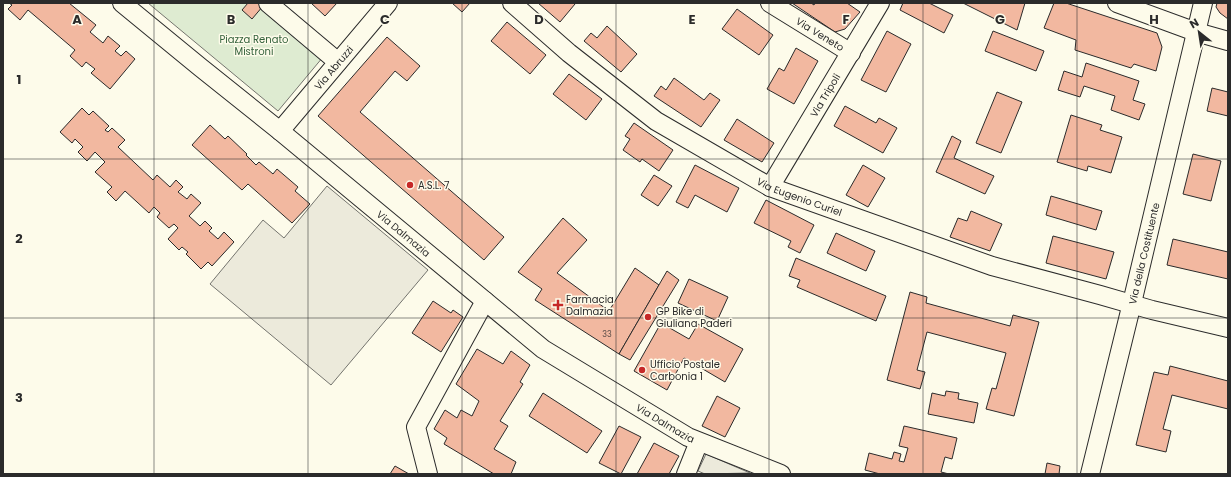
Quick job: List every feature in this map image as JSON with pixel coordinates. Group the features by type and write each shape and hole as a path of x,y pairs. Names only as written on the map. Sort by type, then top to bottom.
{"street":[{"name":"Via Dalmazia","path":"122,3 543,349 688,437 781,474"},
{"path":"268,3 338,62"},
{"name":"Via Abruzzi","path":"280,132 388,3"},
{"name":"Via Eugenio Curiel","path":"512,3 569,53 656,121 770,187 992,266 1132,303 1152,310 1228,328"},
{"name":"Via Veneto","path":"770,3 850,53"},
{"name":"Via Tripoli","path":"770,187 880,3"},
{"path":"1117,3 1196,32 1228,41"},
{"name":"Via della Costituente","path":"1090,474 1203,3"},
{"path":"428,474 416,427 485,301"},
{"path":"686,474 700,443"}],"green space":[{"name":"Piazza Renato Mistroni","path":"148,3 259,3 323,57 278,111"}],"shaded area":[{"path":"327,186 428,270 331,385 210,284 263,220 284,238"},
{"path":"706,454 750,473 705,474 698,471"}],"building":[{"path":"9,3 69,3 96,25 90,32 103,43 108,36 120,46 115,51 121,56 126,51 135,59 110,89 91,73 95,69 86,62 82,67 70,56 75,50 28,10 20,20 8,9 12,5"},
{"path":"248,3 260,3 263,6 252,19 242,10"},
{"path":"311,3 337,3 325,16"},
{"path":"452,3 470,3 462,12"},
{"path":"538,3 574,3 575,4 560,22"},
{"path":"792,3 811,3 814,5 815,3 847,3 860,12 845,29 835,32"},
{"path":"903,3 929,3 953,15 944,33 900,10"},
{"path":"963,3 1025,3 1017,30"},
{"path":"1054,3 1066,3 1157,33 1162,47 1156,71 1134,64 1131,68 1075,50 1076,40 1044,28"},
{"path":"1217,3 1228,3 1228,19 1220,13 1216,7"},
{"path":"737,9 773,35 759,55 722,29"},
{"path":"507,22 546,55 530,74 491,41"},
{"path":"607,26 637,54 621,72 584,41 591,33 597,38"},
{"path":"887,31 911,44 886,92 861,80"},
{"path":"993,31 1044,51 1036,71 985,51"},
{"path":"387,37 420,66 407,81 395,71 360,112 504,237 484,260 318,116"},
{"path":"796,48 818,61 794,104 767,89 779,68 784,71"},
{"path":"1086,63 1139,81 1133,100 1145,104 1139,120 1111,110 1115,96 1084,86 1080,97 1058,90 1064,71 1082,77"},
{"path":"569,74 602,99 586,120 553,94"},
{"path":"674,78 704,100 710,93 720,100 701,127 654,96 661,86 666,90"},
{"path":"1212,88 1228,92 1228,116 1207,111"},
{"path":"997,92 1022,102 1001,153 976,143"},
{"path":"845,106 876,123 879,118 897,128 883,153 834,126"},
{"path":"82,108 89,115 93,111 109,126 105,130 108,132 112,128 125,140 118,147 153,180 157,175 170,187 176,180 183,187 178,192 187,199 191,194 201,203 189,216 200,226 205,221 212,228 209,231 218,239 224,232 234,242 212,266 208,262 201,269 186,254 188,252 182,247 179,250 168,239 178,228 174,224 169,228 157,217 160,213 154,207 149,213 125,191 116,201 107,192 112,187 95,172 105,162 95,152 87,161 78,152 83,147 75,139 72,143 60,132"},
{"path":"1071,115 1102,125 1100,130 1122,137 1111,173 1088,166 1087,171 1057,162"},
{"path":"737,119 774,143 762,162 724,140"},
{"path":"634,123 673,150 659,171 642,159 640,162 623,150 630,139 625,136"},
{"path":"210,125 225,139 228,136 256,165 259,162 273,174 277,169 298,187 295,191 310,204 292,223 248,184 242,190 192,145"},
{"path":"952,136 961,141 954,158 994,176 985,194 936,172"},
{"path":"1193,154 1221,161 1211,201 1183,194"},
{"path":"695,165 739,188 727,212 695,195 688,208 676,202"},
{"path":"863,165 885,178 868,207 846,195"},
{"path":"654,175 672,186 658,206 641,195"},
{"path":"1051,196 1102,211 1096,230 1046,215"},
{"path":"766,200 814,225 800,253 788,247 791,241 754,223"},
{"path":"971,211 1002,224 990,251 950,237 958,218 967,221"},
{"path":"563,218 587,240 557,273 609,311 635,268 659,285 619,354 535,300 542,289 518,272"},
{"path":"836,233 875,251 866,271 827,253"},
{"path":"1053,236 1114,252 1106,279 1046,263"},
{"path":"1173,239 1228,252 1228,279 1167,265"},
{"path":"796,258 886,296 876,321 797,287 800,280 789,276"},
{"name":"GP Bike di Giuliana Paderi","path":"667,271 679,280 630,360 619,354"},
{"path":"689,279 728,297 717,321 678,303"},
{"path":"910,292 927,297 926,303 1010,326 1013,315 1039,322 1014,416 986,409 992,388 996,389 1006,353 927,332 917,370 925,372 920,389 887,380"},
{"path":"433,301 451,313 453,310 463,317 441,352 412,333"},
{"path":"661,323 689,339 698,324 743,349 725,382 684,358 667,390 634,371"},
{"path":"477,349 503,364 511,351 530,365 520,382 523,384 500,421 508,426 494,449 516,462 511,474 494,474 444,444 447,438 434,429 445,410 457,418 461,410 472,416 479,401 456,384"},
{"path":"1170,366 1228,381 1228,409 1172,395 1163,429 1171,431 1166,452 1136,445 1154,372 1168,375"},
{"path":"946,391 959,393 958,399 978,403 974,423 928,414 932,393 945,396"},
{"path":"543,393 602,431 587,453 529,416"},
{"path":"717,396 740,408 725,437 702,426"},
{"path":"619,426 641,437 621,474 599,463"},
{"path":"904,426 957,438 952,459 945,457 941,472 949,474 880,474 865,470 869,453 892,459 894,452 901,454 899,461 904,462 908,448 899,446"},
{"path":"654,443 679,456 669,474 637,474"},
{"path":"1047,463 1060,466 1059,474 1045,474"},
{"path":"395,466 409,474 390,474"}],"place":[{"name":"A.S.L. 7","path":"410,185"},
{"name":"Farmacia Dalmazia","path":"558,305"},
{"name":"GP Bike di Giuliana Paderi","path":"648,317"},
{"name":"Ufficio Postale Carbonia 1","path":"642,370"}]}
